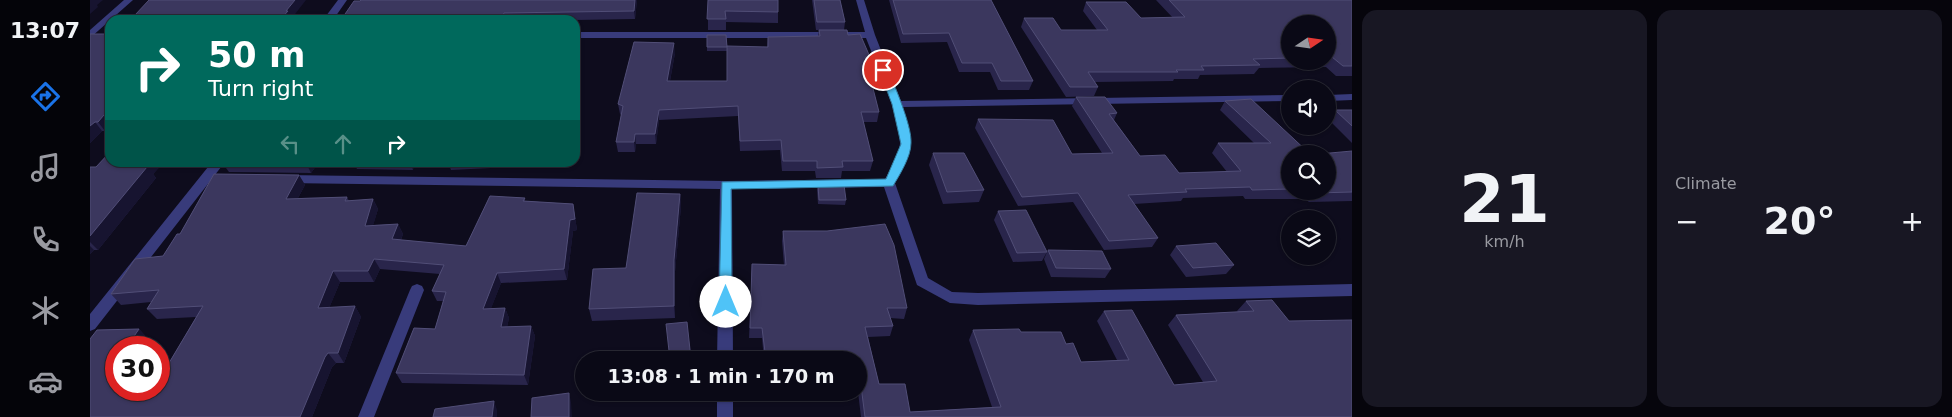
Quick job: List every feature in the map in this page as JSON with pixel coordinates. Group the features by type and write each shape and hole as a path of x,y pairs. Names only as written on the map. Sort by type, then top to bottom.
{"street":[{"path":"112,15 129,0"},
{"path":"332,15 343,0"},
{"path":"860,0 870,35 897,104 906,144 899,166 889,183 922,281 950,297 978,299 1352,290"},
{"path":"90,35 105,22"},
{"path":"580,35 870,35"},
{"path":"1336,98 1352,97"},
{"path":"897,104 1281,98"},
{"path":"90,324 215,167"},
{"path":"207,178 227,178"},
{"path":"275,178 726,185 889,183"},
{"path":"725,351 726,185"},
{"path":"366,417 417,290"},
{"path":"725,401 725,417"}],"building":[{"path":"149,0 295,0 284,15 135,15"},
{"path":"635,0 634,11 504,13 503,15 344,15 354,1"},
{"path":"708,0 778,0 778,12 725,11 726,19 707,19"},
{"path":"814,0 840,0 845,22 817,22"},
{"path":"893,0 991,0 1033,81 1001,81 992,63 962,63 949,33 903,34"},
{"path":"1169,0 1352,0 1352,66 1343,66 1336,60 1336,15 1281,15 1281,58 1253,59 1260,65 1201,66 1204,70 1176,70 1178,72 1088,72 1098,87 1070,87 1024,18 1053,18 1061,30 1108,30 1086,2 1126,2 1141,18 1185,17"},
{"path":"819,30 847,30 848,35 860,34 870,57 865,57 879,112 861,112 873,161 842,161 843,167 817,168 817,161 783,161 781,140 740,141 738,106 659,110 655,134 635,134 634,142 616,142 623,106 618,104 634,42 674,43 667,81 727,81 727,46 768,47 768,37 820,36"},
{"path":"90,34 105,34 105,114 98,122 90,126"},
{"path":"707,35 726,35 727,47 707,47"},
{"path":"1076,97 1105,97 1117,113 1109,114 1140,156 1165,155 1179,173 1241,171 1218,143 1271,143 1225,101 1251,99 1281,127 1281,135 1290,135 1300,145 1281,145 1281,189 1252,190 1250,187 1185,189 1187,192 1128,195 1158,238 1109,241 1078,193 1022,197 978,119 1053,120 1072,154 1113,153"},
{"path":"1336,110 1352,110 1352,126 1336,111"},
{"path":"1352,151 1352,192 1336,192 1336,152"},
{"path":"933,153 964,153 984,190 947,192"},
{"path":"105,157 105,167 147,167 90,236 90,167 96,167"},
{"path":"214,174 299,175 286,199 347,197 345,201 373,199 365,226 398,224 392,239 466,246 490,196 525,198 523,201 573,204 575,219 570,220 564,269 497,273 483,309 505,308 501,327 531,326 524,375 396,373 414,328 435,329 446,292 432,291 444,265 374,259 368,271 333,271 318,308 355,306 338,353 328,353 325,357 300,417 90,417 90,339 97,330 139,329 134,336 105,336 105,401 170,401 170,361 203,306 147,309 159,290 111,294 135,259 163,256 177,234 180,234"},
{"path":"818,185 844,185 846,200 819,200"},
{"path":"637,193 680,194 674,260 674,306 589,309 593,269 626,268"},
{"path":"1026,210 1047,252 1017,253 998,211"},
{"path":"885,224 894,245 907,308 887,308 893,326 865,327 879,384 905,384 910,412 1001,407 973,330 1019,329 1021,332 1061,332 1066,344 1073,343 1081,362 1129,360 1104,311 1132,310 1174,385 1217,381 1176,315 1254,311 1246,301 1272,300 1289,321 1352,320 1352,417 865,417 863,401 867,401 867,351 765,351 762,328 750,328 752,264 786,265 783,231 827,231"},
{"path":"1216,243 1234,265 1193,268 1176,246"},
{"path":"1048,250 1102,251 1111,269 1056,268"},
{"path":"687,322 690,351 669,351 666,324"},
{"path":"569,393 569,417 531,417 532,398"},
{"path":"494,401 492,417 433,417 435,409"}],"route":[{"path":"726,302 726,185 889,183 899,166 906,144 897,104 883,70"}]}
